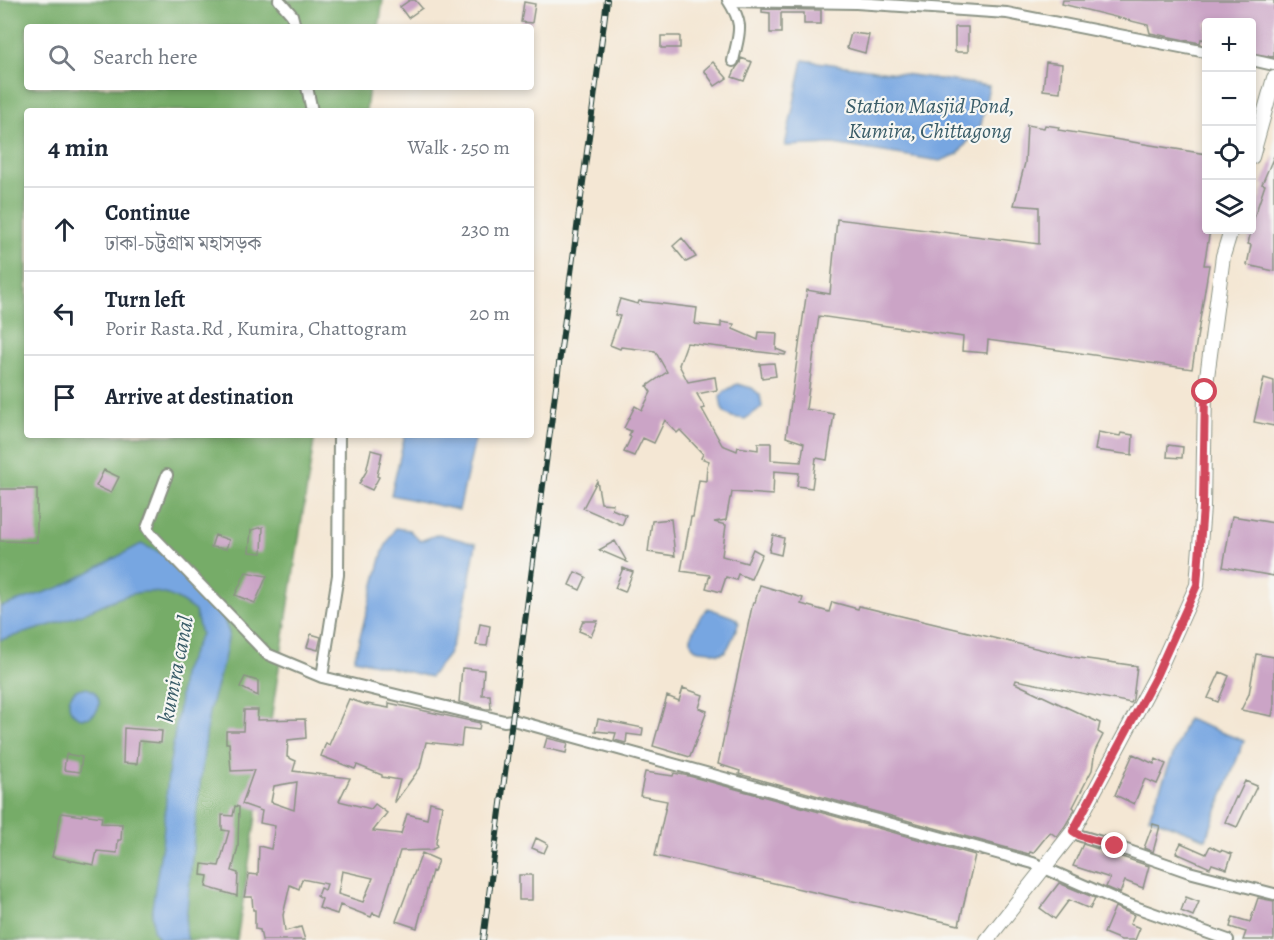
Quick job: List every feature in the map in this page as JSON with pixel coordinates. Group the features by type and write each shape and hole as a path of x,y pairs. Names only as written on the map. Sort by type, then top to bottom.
{"street":[{"path":"279,0 292,15 294,24"},
{"path":"728,1 856,3 1007,13 1202,51"},
{"path":"728,1 737,15 740,27 733,61"},
{"path":"1256,61 1274,65"},
{"path":"1256,140 1274,78"},
{"path":"308,90 311,108"},
{"path":"987,940 1073,831 1156,676 1197,585 1203,507 1205,392 1223,256 1230,234"},
{"path":"322,677 338,575 339,438"},
{"path":"167,475 147,528 267,654 322,677 504,721 513,720 1010,856 1044,867 1124,903 1228,940"},
{"path":"1073,831 1081,836 1189,872 1274,894"}],"green space":[{"path":"0,0 383,0 379,24 24,24 24,90 369,90 366,108 24,108 24,438 315,438 237,940 0,940"}],"water":[{"name":"Station Masjid Pond, Kumira, Chittagong","path":"803,60 989,86 981,125 958,154 940,161 833,144 785,146"},
{"path":"737,384 752,388 760,395 762,407 745,419 732,417 722,409 720,397"},
{"path":"404,438 475,438 459,510 391,495"},
{"path":"395,528 409,530 420,541 439,534 476,544 463,614 448,655 430,677 354,659 383,551"},
{"path":"141,544 163,554 221,612 229,633 209,712 185,930 188,940 160,940 153,930 152,908 163,838 168,774 182,674 201,634 195,611 171,596 143,592 122,597 62,621 0,640 0,607 61,587"},
{"path":"708,608 736,618 739,623 728,647 722,653 698,650 692,645 694,628"},
{"path":"84,688 95,692 99,703 95,714 84,718 73,714 69,703 73,692"},
{"path":"1187,719 1244,741 1206,839 1149,817"}],"building":[{"path":"410,0 415,0 422,8 408,18 400,7"},
{"path":"1063,0 1274,0 1274,57 1256,54 1256,18 1202,18 1200,43 1150,33 1148,25 1062,4"},
{"path":"524,2 535,4 532,23 521,22"},
{"path":"762,9 821,10 821,24 804,24 804,13 781,13 781,33 770,33 770,13 762,12"},
{"path":"955,27 968,27 968,52 955,52"},
{"path":"851,33 869,35 865,53 847,48"},
{"path":"661,36 680,36 680,48 661,48"},
{"path":"741,58 752,62 744,81 732,77"},
{"path":"713,62 727,78 715,86 704,70"},
{"path":"1046,62 1062,64 1060,92 1043,90"},
{"path":"1027,125 1044,128 1045,125 1059,127 1058,130 1202,153 1202,234 1209,234 1204,265 1209,265 1192,369 988,340 987,353 962,351 963,337 819,316 806,409 834,414 827,460 816,458 812,488 797,486 799,473 774,471 773,495 732,492 726,520 714,522 726,525 722,556 747,563 753,549 762,554 751,579 738,574 736,580 726,577 721,592 706,588 710,575 681,571 699,480 706,481 709,461 701,458 703,454 680,430 677,433 665,420 654,443 643,438 634,456 624,452 631,437 629,436 631,431 624,428 635,406 642,410 651,392 647,386 667,372 655,351 621,347 620,349 610,345 620,316 615,315 620,299 638,304 639,301 697,308 695,324 721,327 721,322 734,324 733,329 758,340 759,332 777,333 776,349 786,353 785,355 687,343 679,365 688,382 715,377 717,390 697,394 705,408 702,409 722,445 737,451 738,447 758,450 758,443 771,443 771,460 801,462 804,443 786,437 807,290 830,294 837,219 1039,244 1039,207 1014,205 1025,163"},
{"path":"1274,156 1274,271 1247,265 1251,245 1248,244 1250,234 1256,234 1256,212 1265,185 1262,184"},
{"path":"682,238 696,257 686,262 673,246"},
{"path":"774,363 776,376 762,378 760,364"},
{"path":"1264,378 1274,381 1274,426 1254,422"},
{"path":"1098,432 1120,436 1121,433 1133,435 1132,455 1095,450"},
{"path":"1168,445 1183,447 1182,458 1167,457"},
{"path":"371,450 382,453 377,476 379,477 372,490 359,484 366,472"},
{"path":"104,470 119,477 111,493 96,486"},
{"path":"597,481 601,503 613,504 612,509 626,515 622,525 583,508"},
{"path":"0,489 37,489 37,542 0,541"},
{"path":"1232,516 1274,523 1274,576 1223,567"},
{"path":"671,519 675,556 648,552 652,521"},
{"path":"263,527 262,553 249,552 251,530"},
{"path":"215,535 229,540 226,549 211,547"},
{"path":"773,535 784,538 781,555 769,552"},
{"path":"615,541 627,562 599,550"},
{"path":"623,568 633,572 625,592 615,588"},
{"path":"246,572 267,576 255,603 235,595"},
{"path":"575,572 586,577 580,590 569,585"},
{"path":"760,585 803,598 801,604 829,612 832,602 858,609 859,606 1073,657 1137,666 1133,699 1131,703 1016,680 1015,683 1100,723 1098,732 1103,735 1095,751 1092,770 1065,826 1057,837 1050,832 1033,853 1029,854 739,774 740,771 718,764 753,602 755,602"},
{"path":"583,621 598,621 591,636 579,631"},
{"path":"480,624 490,626 487,646 476,645"},
{"path":"311,634 321,637 318,650 307,647"},
{"path":"1256,654 1274,657 1272,716 1241,710 1249,694"},
{"path":"462,668 484,670 482,695 490,695 491,709 459,702"},
{"path":"1220,672 1229,676 1218,702 1208,698"},
{"path":"245,677 258,681 258,696 240,687"},
{"path":"683,688 703,695 699,708 707,711 690,757 653,746 667,696 679,701"},
{"path":"349,699 367,705 389,708 389,703 480,723 479,730 463,728 461,746 426,742 420,768 395,802 400,780 382,777 382,775 357,765 355,769 321,756 326,743 329,745"},
{"path":"244,710 258,710 257,720 305,719 306,738 288,740 287,757 296,761 293,771 350,778 339,801 371,809 375,804 387,813 373,831 401,834 407,814 427,819 430,802 442,805 437,847 431,850 400,851 380,916 373,913 371,917 340,905 337,914 319,908 322,899 317,896 320,888 325,890 327,884 302,879 299,889 290,885 283,915 285,931 301,927 305,940 262,940 260,930 255,929 252,897 244,897 249,874 258,875 259,846 271,849 275,826 260,823 262,811 242,804 254,770 231,771 226,731 243,731","holes":["297,782 294,810 271,802 274,786","342,871 373,878 363,902 338,894"]},
{"path":"598,719 643,728 642,736 627,734 626,743 614,740 616,733 595,731"},
{"path":"124,728 162,731 161,743 139,741 137,764 123,763"},
{"path":"547,738 568,743 566,753 544,748"},
{"path":"66,754 82,757 80,772 64,770"},
{"path":"1133,754 1154,764 1156,759 1166,764 1157,784 1145,779 1134,804 1115,795"},
{"path":"645,772 689,776 975,855 959,925 655,856 667,801 640,796"},
{"path":"1245,781 1257,786 1237,827 1225,822"},
{"path":"235,806 239,807 238,847 232,871 238,873 237,896 206,887 208,876 201,875 202,864 219,866 229,831 222,830 222,815 233,816"},
{"path":"61,813 102,817 101,823 122,824 117,853 97,851 94,865 52,857"},
{"path":"1153,824 1160,826 1153,852 1144,848"},
{"path":"536,838 548,844 544,853 532,848"},
{"path":"1181,843 1206,854 1210,846 1232,854 1227,869 1212,864 1210,868 1176,853"},
{"path":"1083,844 1149,866 1143,888 1125,881 1120,893 1106,887 1110,878 1073,866"},
{"path":"422,853 438,860 434,872 432,871 417,928 396,921"},
{"path":"519,875 532,875 532,900 519,900"},
{"path":"1059,883 1095,898 1090,909 1069,900 1055,919 1040,908"},
{"path":"1186,897 1199,902 1193,916 1181,911"},
{"path":"1258,898 1274,901 1274,940 1243,940 1246,932 1230,927 1233,917 1250,922"},
{"path":"1115,907 1134,915 1130,924 1140,928 1135,940 1121,940 1104,933"}],"railway":[{"path":"483,940 607,0"}],"route":[{"path":"1115,846 1081,836 1073,831 1156,676 1197,585 1203,507 1205,392"}],"water label":[{"name":"kumira canal","path":"176,669"}]}
